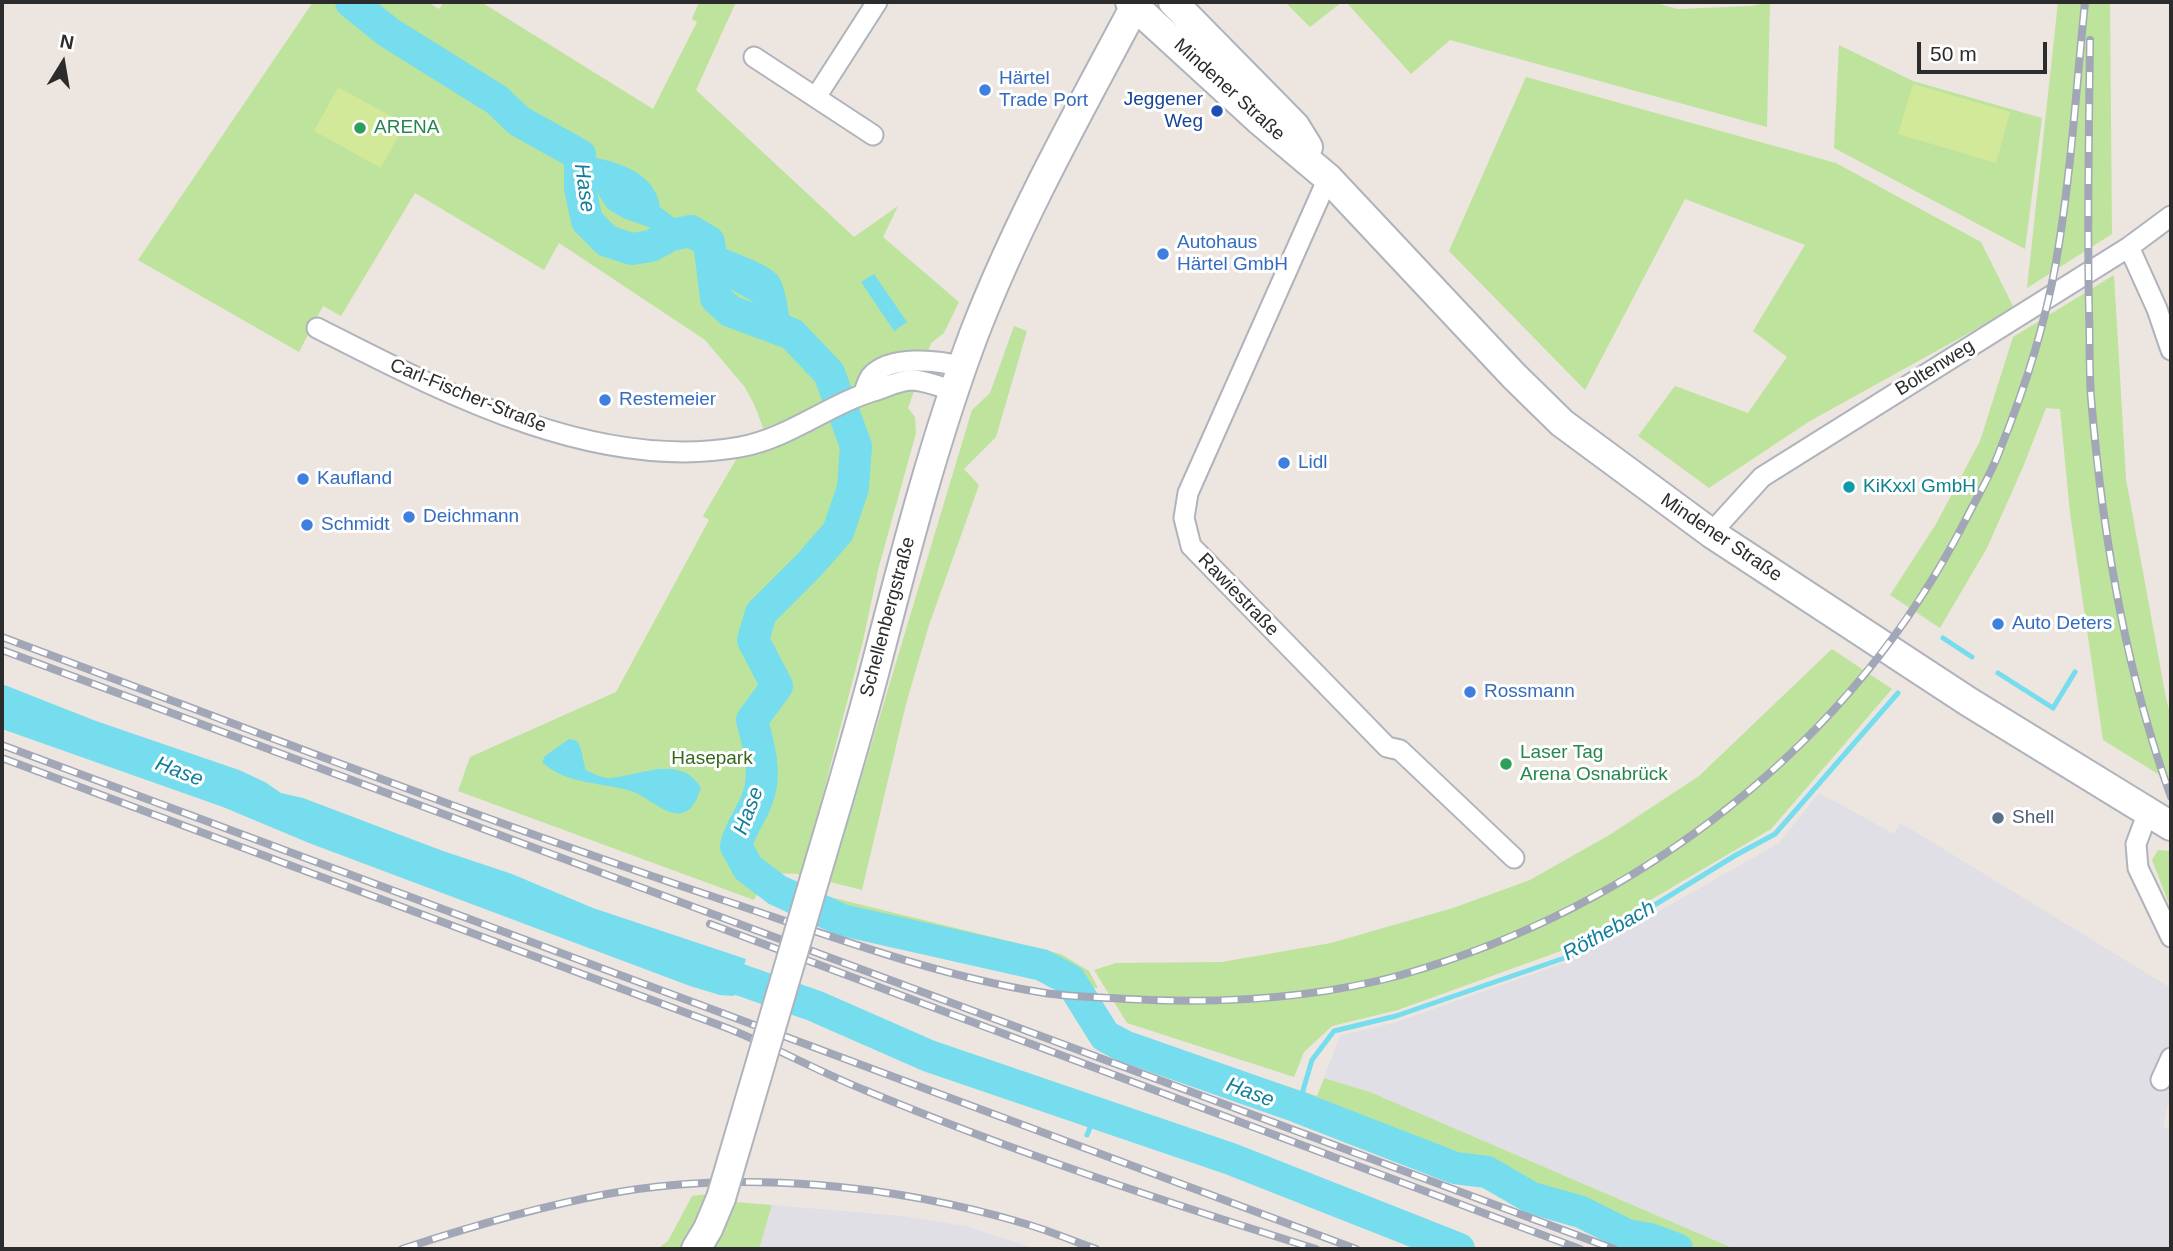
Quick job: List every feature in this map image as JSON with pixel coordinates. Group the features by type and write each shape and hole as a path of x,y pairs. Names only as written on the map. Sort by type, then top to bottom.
{"main road":[{"name":"Mindener Straße","path":"1173,2 1295,126 1328,178"},
{"name":"Mindener Straße","path":"1134,3 1259,120 1328,178 1514,376 1562,423 1711,533 1978,708 2160,819"},
{"name":"Schellenbergstraße","path":"696,1249 721,1198 879,655 934,450 958,379 994,285 1035,193 1134,3"}],"street":[{"path":"816,97 877,2"},
{"path":"754,57 873,135"},
{"name":"Rawiestraße","path":"1328,178 1188,493 1184,518 1191,546 1387,747 1400,751 1514,858"},
{"name":"Boltenweg","path":"1711,533 1762,477 2129,247 2171,216"},
{"path":"2129,247 2157,309 2171,350"},
{"name":"Carl-Fischer-Straße","path":"317,328 401,371 518,420 591,442 672,453 709,452 759,441 822,414 864,392 870,377 899,364 935,360 958,379"},
{"path":"2160,819 2136,844 2138,868 2171,937"},
{"path":"2161,1080 2171,1058"}],"shaded area":[{"path":"1819,793 1894,834 1900,824 1909,828 2171,988 2171,1090 2163,1126 2171,1132 2171,1249 1735,1249 1370,1092 1324,1078 1340,1036 1397,1022 1575,959 1779,843"},
{"path":"772,1205 902,1216 965,1226 1037,1249 759,1249"}],"green space":[{"name":"Hasepark","path":"313,2 428,2 439,9 444,2 481,2 653,109 697,22 692,19 699,2 736,2 696,90 854,237 898,206 883,237 959,302 944,333 931,343 908,408 915,417 916,433 878,570 863,641 802,874 768,873 754,900 458,791 470,757 616,692 709,520 703,516 744,446 767,438 744,386 705,340 559,243 544,270 415,193 341,316 323,306 299,352 138,260"},
{"path":"1285,2 1342,2 1310,27"},
{"path":"1346,2 1652,2 1678,9 1751,6 1770,2 1767,127 1450,40 1411,74"},
{"path":"2058,2 2110,2 2112,234 2027,288"},
{"path":"1839,45 1913,81 2042,118 2025,249 1834,148"},
{"path":"1526,77 1836,163 1981,242 2014,308 1810,421 1709,488 1638,436 1675,386 1748,413 1787,357 1753,331 1805,245 1685,199 1585,390 1449,251"},
{"path":"1913,84 2010,112 1996,163 1898,134"},
{"name":"ARENA","path":"338,87 405,124 381,168 314,131"},
{"path":"2114,275 2126,479 2171,718 2171,782 2103,740 2070,513 2060,409 2046,408 1987,548 1940,628 1890,595 1936,524 1980,441 2013,337"},
{"path":"1014,326 1027,331 996,437 964,469 979,485 929,625 906,704 862,890 830,882 972,410 990,393"},
{"path":"1832,649 1892,689 1771,829 1569,948 1398,1010 1332,1026 1304,1052 1294,1077 1127,1023 1094,970 1116,963 1222,962 1331,943 1453,908 1530,880 1611,834 1699,776"},
{"path":"2158,850 2171,851 2171,909 2152,860"},
{"path":"826,896 1061,954 1089,971 1098,988 1074,987 1070,980 1042,965 842,920 821,912"},
{"path":"1090,1021 1317,1096 1324,1078 1370,1092 1735,1249 1644,1249 1284,1111 1093,1046"},
{"path":"707,1194 696,1223 678,1249 657,1249 668,1241 692,1196"},
{"path":"735,1202 772,1205 759,1249 713,1249 730,1218"}],"water":[{"path":"580,155 618,164 641,176 650,184 660,207 691,231 671,235 623,218 608,209 598,194 594,179 580,169"},
{"path":"709,242 757,262 778,276 786,296 792,334 774,328 764,310 728,286 717,269"},
{"path":"874,274 907,322 894,331 861,282"},
{"path":"2,684 96,721 239,770 281,793 303,798 512,874 593,908 746,959 734,996 720,995 690,986 309,843 223,807 2,729"},
{"path":"569,739 577,741 586,770 592,773 609,778 672,769 693,778 701,788 696,800 682,813 671,812 634,792 562,775 542,762 545,756"}],"waterway":[{"name":"Hase","path":"351,2 388,32 497,100 519,121 580,155 580,188 587,221 607,241 632,249 651,246 671,235 691,231 709,242 716,298 730,311 792,334 829,373 856,446 853,488 838,532 761,613 753,640 777,686 752,720 761,761 760,792 736,846 748,868 777,890 842,920 1042,965 1070,980 1105,1036 1124,1046 1298,1107 1455,1168 1487,1172 1532,1198 1581,1212 1627,1235 1650,1239 1677,1249"},
{"name":"Röthebach","path":"1943,638 1972,657"},
{"name":"Röthebach","path":"1998,673 2053,708 2075,672"},
{"name":"Röthebach","path":"1298,1107 1312,1060 1334,1031 1396,1016 1573,955 1775,834 1898,693"},
{"name":"Hase","path":"701,966 815,1006 929,1056 1231,1159 1459,1249"},
{"path":"1087,1135 1096,1113"}],"railway":[{"path":"2,637 535,835 837,938 961,975 1055,994 1196,1001 1265,998 1334,990 1401,975 1489,945 1574,907 1655,860 1730,806 1800,745 1863,676 1918,602 1993,466 2018,402 2040,333 2056,262 2066,197 2085,2"},
{"path":"2090,40 2088,277 2090,386 2096,447 2109,549 2128,650 2171,797"},
{"path":"2,650 1614,1249"},
{"path":"2,745 1356,1249"},
{"path":"2,758 727,1028 849,1084 978,1135 1146,1194 1316,1249"},
{"path":"710,924 1580,1249"},
{"path":"402,1249 503,1218 607,1194 658,1187 764,1182 818,1185 925,1199 1026,1224 1096,1249"}],"place":[{"name":"Härtel Trade Port","path":"985,90"},
{"name":"Jeggener Weg","path":"1217,111"},
{"name":"ARENA","path":"360,128"},
{"name":"Autohaus Härtel GmbH","path":"1163,254"},
{"name":"Restemeier","path":"605,400"},
{"name":"Lidl","path":"1284,463"},
{"name":"Kaufland","path":"303,479"},
{"name":"KiKxxl GmbH","path":"1849,487"},
{"name":"Deichmann","path":"409,517"},
{"name":"Schmidt","path":"307,525"},
{"name":"Auto Deters","path":"1998,624"},
{"name":"Rossmann","path":"1470,692"},
{"name":"Laser Tag Arena Osnabrück","path":"1506,764"},
{"name":"Shell","path":"1998,818"}]}
